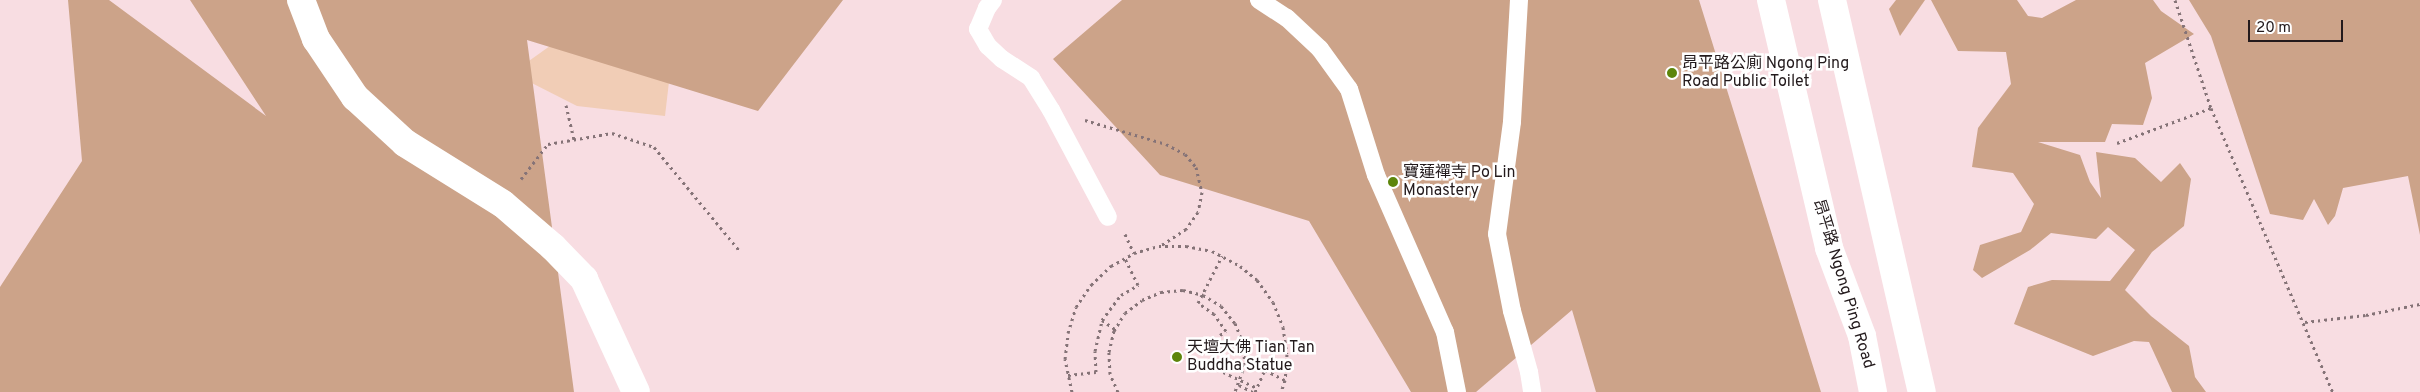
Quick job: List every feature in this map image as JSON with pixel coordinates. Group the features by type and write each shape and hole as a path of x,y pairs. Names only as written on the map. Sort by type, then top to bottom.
{"street":[{"path":"301,0 316,39 355,96 405,143 502,204 553,247 584,278 636,392"},
{"name":"昂平路 Ngong Ping Road","path":"1771,0 1829,248 1862,336 1874,392"},
{"path":"1832,0 1922,392"}],"lane":[{"path":"993,0 987,8 978,29 988,46 1002,59 1031,78 1051,110 1108,217"},
{"path":"1259,0 1287,18 1320,49 1348,89 1376,175 1445,332 1457,392"},
{"path":"1519,0 1512,122 1497,234 1512,311 1529,372 1532,392"}],"path":[{"path":"2175,0 2210,108 2333,392"},
{"path":"566,105 574,140"},
{"path":"2117,143 2210,108"},
{"path":"1072,392 1065,359 1068,332 1076,307 1091,285 1110,266 1125,258 1159,246 1186,229 1198,212 1202,192 1196,167 1185,154 1166,144 1084,120"},
{"path":"502,204 548,144 612,133 654,147 739,250"},
{"path":"1159,246 1186,246 1212,251 1240,266 1257,280 1273,302 1283,326 1287,354 1285,380 1281,392"},
{"path":"1220,335 1226,331 1214,314 1198,303 1222,256"},
{"path":"1068,375 1096,372 1095,351 1102,320 1120,295 1138,285 1125,258"},
{"path":"1118,392 1110,374 1109,352 1115,329 1125,313 1142,300 1161,292 1183,290 1203,295 1221,306 1238,330 1243,343 1245,364 1235,392"},
{"path":"2304,322 2366,315 2420,304"},
{"path":"1102,320 1115,329"},
{"path":"1255,391 1266,370 1285,380"},
{"path":"1223,372 1255,391"},
{"path":"1239,385 1255,391"}],"shaded area":[{"path":"68,0 109,0 266,116 190,0 843,0 758,111 527,40 574,392 0,392 0,287 82,161"},
{"name":"寶蓮禪寺 Po Lin Monastery","path":"1122,0 1699,0 1821,392 1596,392 1572,310 1476,392 1411,392 1309,221 1160,175 1053,59"},
{"path":"1896,0 1925,0 1900,36 1889,9"},
{"path":"1931,0 2017,0 2028,16 2042,18 2076,0 2153,0 2161,11 2194,34 2145,63 2152,98 2143,125 2112,124 2105,142 2038,142 2080,155 2090,182 2101,198 2096,152 2135,158 2161,182 2180,163 2191,179 2184,226 2152,252 2125,290 2151,316 2189,346 2195,377 2206,392 2172,392 2149,342 2134,341 2093,356 2014,324 2028,287 2052,280 2110,281 2135,250 2108,227 2096,239 2051,233 2030,250 1982,278 1973,270 1980,245 2021,232 2034,204 2013,173 1972,167 1978,128 2011,84 2006,52 1958,51"},
{"path":"2189,0 2420,0 2420,235 2408,176 2343,188 2335,216 2328,225 2314,199 2303,220 2270,214 2211,36"},
{"path":"571,31 672,56 665,116 577,106 512,73"}],"place":[{"name":"昂平路公廁 Ngong Ping Road Public Toilet","path":"1672,73"},
{"name":"寶蓮禪寺 Po Lin Monastery","path":"1393,182"},
{"name":"天壇大佛 Tian Tan Buddha Statue","path":"1177,357"}]}
